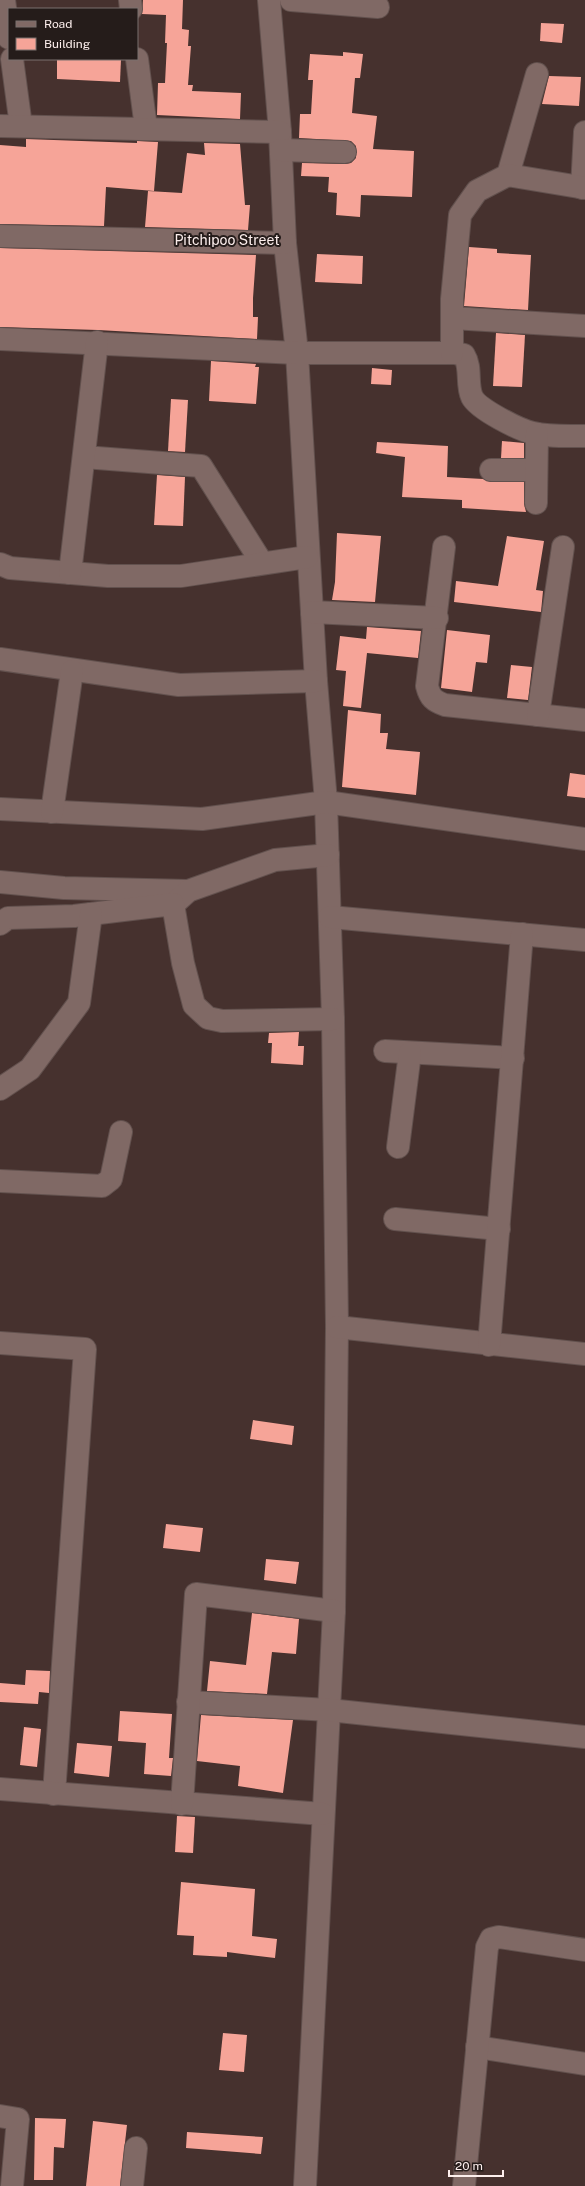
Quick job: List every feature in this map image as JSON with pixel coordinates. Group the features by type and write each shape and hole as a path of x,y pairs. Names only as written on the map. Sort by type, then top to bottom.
{"street":[{"path":"0,1 4,0 8,30"},
{"name":"Pitchipoo Street","path":"0,236 286,243 269,0"},
{"path":"291,0 378,7"},
{"path":"12,60 10,126 146,128 280,141 345,152"},
{"path":"137,60 146,128"},
{"path":"508,175 537,74"},
{"path":"452,353 452,299 460,215 477,191 508,175 584,188 585,132"},
{"path":"286,243 297,353 307,557 326,802 333,1019 337,1327 334,1611 305,2186"},
{"path":"452,318 585,326"},
{"path":"0,339 97,342 297,353 452,353 464,355 468,362 472,396 477,404 531,433 585,436"},
{"path":"70,573 97,342"},
{"path":"536,503 537,434"},
{"path":"84,457 201,466 262,564"},
{"path":"491,470 536,470"},
{"path":"444,547 427,686 429,694 435,702 445,705 585,720"},
{"path":"538,715 563,548"},
{"path":"0,564 10,568 108,576 181,576 307,557"},
{"path":"312,612 436,618"},
{"path":"0,659 179,686 316,681"},
{"path":"52,812 72,671"},
{"path":"0,809 202,819 326,802 585,839"},
{"path":"0,924 8,918 91,914 180,898 275,860 328,855"},
{"path":"0,882 180,898"},
{"path":"180,898 183,963 194,1004 208,1018 222,1021 333,1019"},
{"path":"0,1090 30,1069 79,1003 91,914"},
{"path":"330,917 585,940"},
{"path":"489,1345 522,934"},
{"path":"385,1052 512,1058"},
{"path":"398,1147 410,1053"},
{"path":"0,1181 102,1186 111,1179 121,1132"},
{"path":"395,1219 498,1229"},
{"path":"337,1327 489,1345 585,1354"},
{"path":"0,1343 85,1349 54,1794"},
{"path":"182,1804 196,1594 334,1611"},
{"path":"188,1702 328,1710 585,1737"},
{"path":"0,1789 323,1814"},
{"path":"464,2186 487,1947 491,1939 499,1937 585,1950"},
{"path":"478,2047 585,2064"},
{"path":"0,2116 18,2119 12,2186"},
{"path":"132,2186 136,2148"}],"building":[{"path":"143,0 183,0 182,29 189,30 188,46 191,46 188,85 193,85 192,91 241,93 240,119 157,115 158,83 165,83 167,43 165,43 166,15 142,14"},
{"path":"541,23 564,24 562,43 540,41"},
{"path":"343,52 363,54 360,78 355,78 352,113 377,116 373,149 414,151 412,197 361,195 360,217 336,215 337,193 328,192 329,177 301,176 302,163 345,164 351,163 356,158 356,146 351,141 299,138 300,114 311,114 313,80 308,80 310,54 343,56"},
{"path":"57,60 121,60 120,82 57,79"},
{"path":"549,76 581,77 579,106 542,104"},
{"path":"26,139 137,143 137,141 158,142 154,191 106,187 104,226 0,224 0,145 26,147"},
{"path":"204,143 240,144 245,205 250,205 248,230 145,227 148,191 182,193 187,153 205,155"},
{"path":"469,247 497,249 497,253 531,255 528,310 464,306"},
{"path":"0,248 256,255 253,317 258,317 257,339 98,330 0,327"},
{"path":"317,254 363,256 362,284 315,282"},
{"path":"496,333 525,335 522,387 493,386"},
{"path":"211,361 256,364 255,367 259,367 256,404 209,401"},
{"path":"372,368 392,370 391,385 371,384"},
{"path":"171,399 188,400 185,452 168,451"},
{"path":"502,441 524,443 524,458 501,458"},
{"path":"377,442 448,446 447,477 483,479 491,482 524,482 524,503 526,512 462,508 462,500 402,497 405,457 376,453"},
{"path":"157,475 185,477 183,526 154,525"},
{"path":"337,533 381,536 375,602 332,600 335,582"},
{"path":"507,536 544,541 536,590 543,591 541,612 454,602 456,581 498,586"},
{"path":"367,627 421,631 418,658 367,653 361,708 343,706 346,671 336,670 340,636 366,639"},
{"path":"447,630 490,635 487,663 476,662 472,692 441,688"},
{"path":"511,665 532,667 528,700 507,698"},
{"path":"348,710 381,714 380,733 388,733 386,749 420,752 416,795 342,787"},
{"path":"570,773 585,775 585,798 567,796"},
{"path":"299,1032 298,1046 304,1046 303,1065 271,1063 272,1043 268,1043 269,1033"},
{"path":"253,1420 294,1426 292,1445 250,1439"},
{"path":"166,1524 203,1528 200,1552 163,1548"},
{"path":"266,1559 299,1562 296,1584 264,1580"},
{"path":"252,1613 299,1619 296,1654 272,1652 267,1694 207,1691 210,1661 246,1665"},
{"path":"26,1670 50,1671 49,1693 39,1692 38,1704 0,1702 0,1683 25,1685"},
{"path":"120,1711 172,1714 169,1758 173,1758 171,1776 144,1774 146,1743 118,1741"},
{"path":"201,1715 293,1720 283,1793 238,1786 240,1766 197,1761"},
{"path":"24,1727 41,1729 37,1767 20,1765"},
{"path":"77,1743 112,1746 109,1777 74,1773"},
{"path":"177,1816 195,1817 193,1853 175,1852"},
{"path":"181,1882 255,1889 252,1936 277,1939 275,1958 227,1952 227,1957 193,1955 194,1936 177,1935"},
{"path":"223,2033 247,2035 244,2072 219,2070"},
{"path":"35,2118 66,2119 64,2148 54,2147 53,2180 34,2180"},
{"path":"93,2121 127,2125 120,2186 86,2186"},
{"path":"187,2132 263,2137 261,2154 186,2148"}]}
